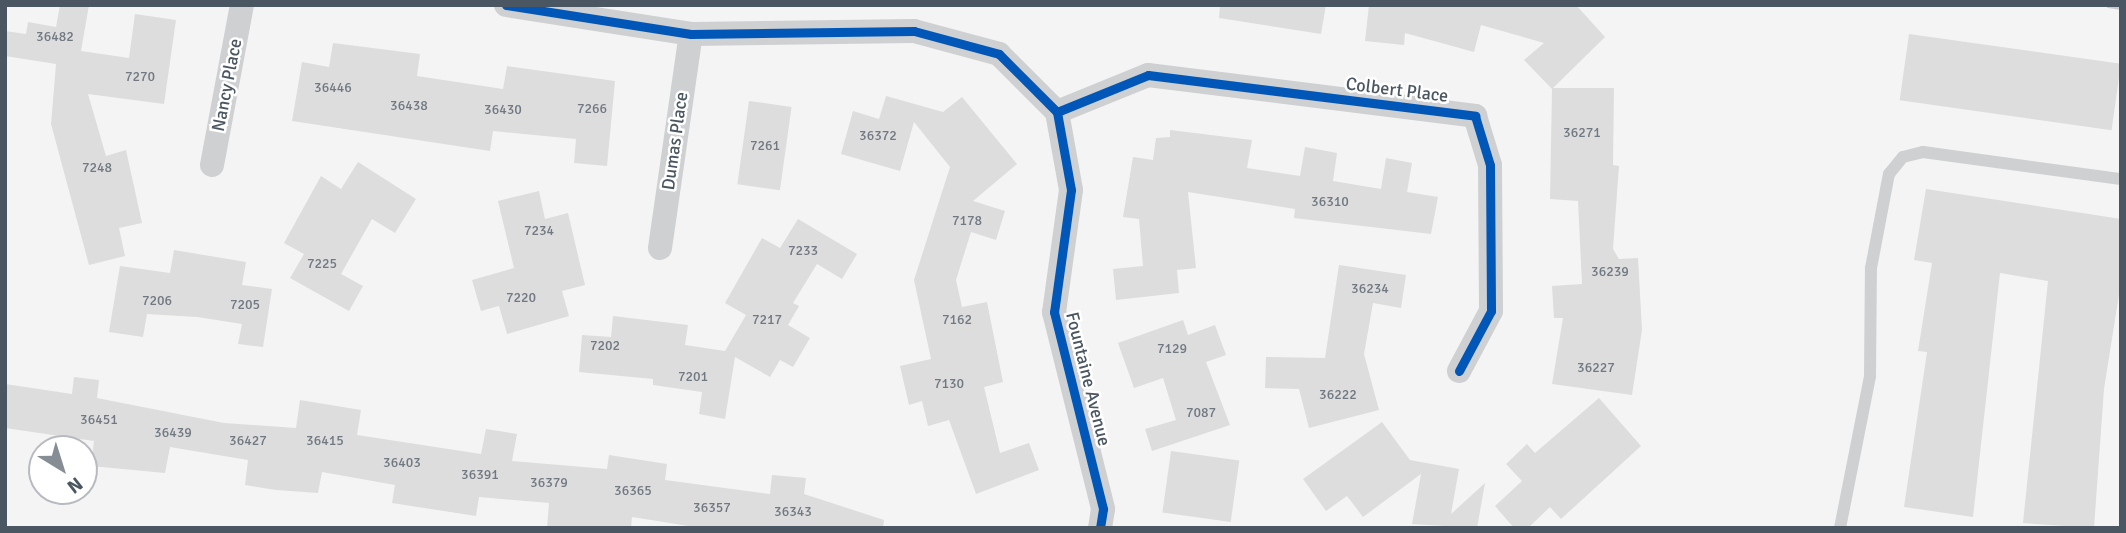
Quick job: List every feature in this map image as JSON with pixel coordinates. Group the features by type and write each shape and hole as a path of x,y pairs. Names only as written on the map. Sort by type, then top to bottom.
{"street":[{"name":"Nancy Place","path":"212,165 242,5"},
{"path":"506,5 691,34 914,31 999,54 1057,112"},
{"name":"Dumas Place","path":"660,248 691,34"},
{"name":"Colbert Place","path":"1057,112 1148,75 1475,116 1490,165 1491,311 1458,371"},
{"name":"Fountaine Avenue","path":"1057,112 1071,190 1054,312 1103,509 1100,528"}],"lane":[{"path":"1840,528 1868,390 1871,268 1889,174 1903,157 1923,152 2121,179"}],"building":[{"path":"60,5 89,5 81,51 129,58 135,14 176,20 164,104 88,94 106,156 126,150 142,223 119,228 125,256 89,265 51,124 56,64 5,56 5,31 26,34 28,22 56,27"},
{"path":"1220,5 1326,5 1321,34 1219,18"},
{"path":"1369,5 1576,5 1605,37 1553,88 1614,88 1613,165 1619,166 1613,249 1619,259 1638,258 1642,330 1632,395 1552,384 1563,318 1554,318 1552,286 1582,284 1578,201 1550,199 1552,89 1524,60 1544,43 1481,25 1474,52 1405,33 1404,45 1365,41"},
{"path":"1909,34 2121,64 2112,130 1900,100"},
{"path":"333,43 420,54 417,76 503,89 507,66 615,81 607,166 574,163 576,139 493,131 490,151 292,121 302,62 329,67"},
{"path":"886,96 943,112 962,97 1017,164 973,201 1005,211 996,240 971,232 956,280 962,307 987,302 1003,382 984,387 1000,453 1029,443 1039,470 976,494 949,420 928,426 922,401 909,405 900,366 931,359 914,280 950,167 914,122 900,171 841,154 853,111 879,119"},
{"path":"749,101 792,107 780,190 737,184"},
{"path":"1170,130 1252,140 1247,168 1300,176 1305,147 1337,153 1333,181 1381,189 1386,158 1412,163 1407,192 1438,197 1431,234 1294,218 1295,209 1188,192 1196,268 1177,270 1179,293 1116,300 1113,269 1143,266 1139,219 1123,217 1133,157 1153,160 1156,138 1170,137"},
{"path":"358,162 416,199 395,233 372,219 341,274 363,286 349,311 290,278 304,254 284,243 321,176 341,189"},
{"path":"1926,189 2121,219 2121,282 2104,389 2094,528 2023,523 2048,281 2000,273 1973,517 1904,507 1927,352 1918,351 1932,263 1914,260"},
{"path":"539,191 545,219 568,213 585,285 562,291 569,316 507,334 499,306 481,311 472,280 514,268 498,201"},
{"path":"798,219 857,254 842,279 817,264 793,303 799,306 788,325 810,338 793,367 780,360 770,377 735,357 725,419 699,414 702,392 653,385 653,379 579,372 582,335 611,337 613,316 688,325 685,345 725,351 746,315 725,303 762,238 780,248"},
{"path":"174,250 246,262 242,285 272,289 263,347 238,344 242,324 197,317 147,314 143,337 109,332 120,266 170,273"},
{"path":"1339,265 1406,275 1401,308 1373,303 1364,354 1379,410 1309,428 1299,389 1265,388 1266,357 1325,358"},
{"path":"1183,320 1188,335 1215,325 1226,355 1206,362 1230,425 1152,451 1145,429 1176,420 1163,378 1134,388 1118,343"},
{"path":"74,377 99,380 97,398 224,423 296,428 300,400 361,410 357,435 481,454 486,429 517,434 512,461 607,469 609,455 667,464 665,480 770,494 772,475 806,478 804,494 884,520 883,528 701,528 632,517 631,528 547,528 549,503 479,497 476,516 392,503 395,485 322,472 318,493 276,490 245,485 248,460 170,447 165,473 98,467 98,435 53,435 5,428 5,384 72,394"},
{"path":"1599,398 1641,446 1561,519 1550,507 1528,528 1514,528 1495,506 1522,481 1506,464 1527,444 1535,453"},
{"path":"1382,422 1410,460 1459,469 1451,514 1485,483 1477,528 1412,524 1421,474 1363,517 1347,496 1326,511 1303,479"},
{"path":"1171,451 1239,461 1231,522 1162,512"}],"railway":[{"path":"2108,5 2121,7"}],"cycle path":[{"path":"506,5 691,34 914,31 999,54 1057,112"},
{"path":"1057,112 1148,75 1475,116 1490,165 1491,311 1459,371"},
{"path":"1057,112 1071,190 1054,312 1103,509 1100,528"}]}
